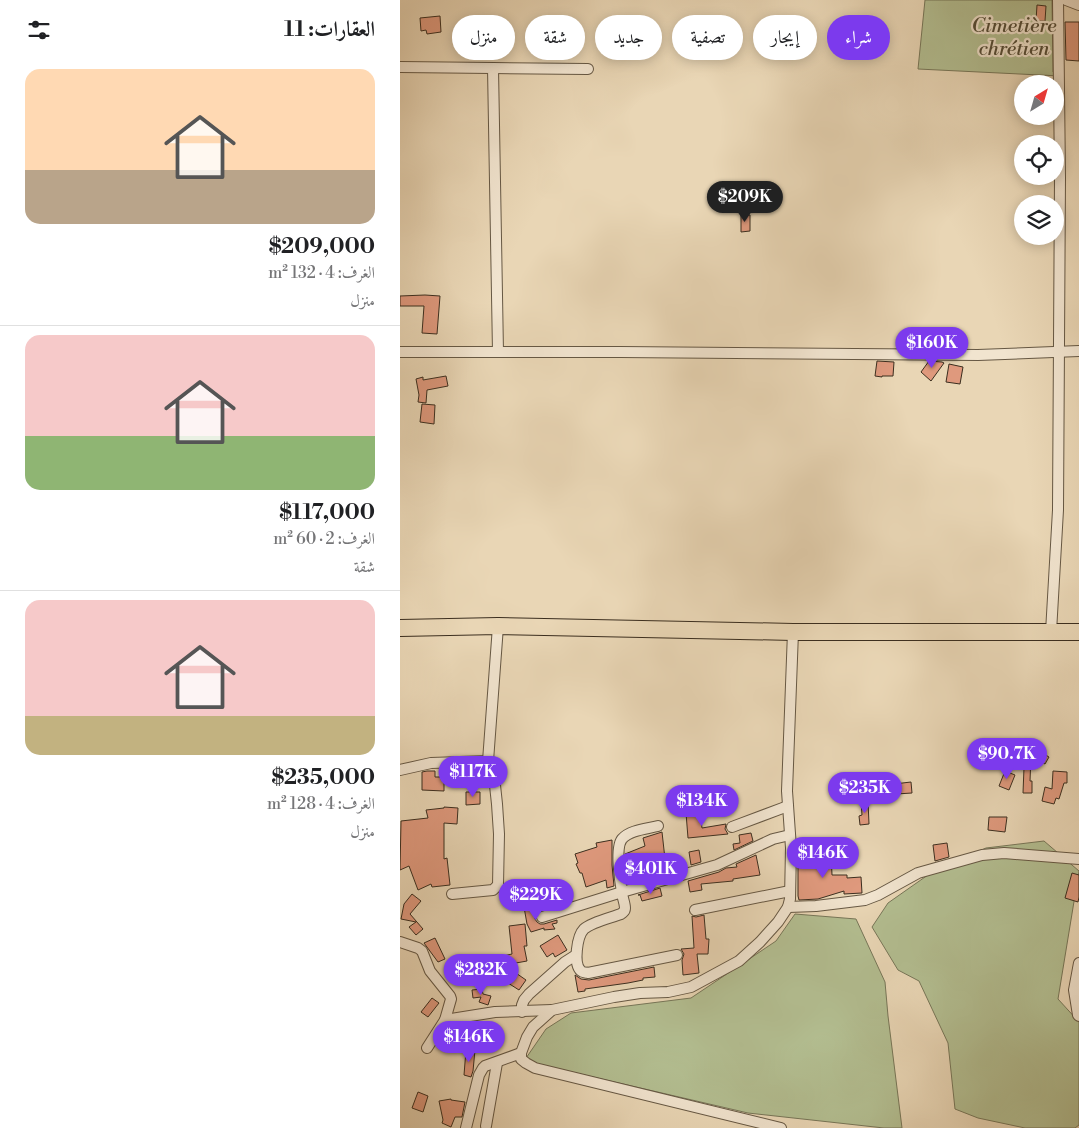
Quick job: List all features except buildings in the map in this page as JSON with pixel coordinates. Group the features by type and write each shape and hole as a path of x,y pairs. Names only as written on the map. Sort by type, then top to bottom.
{"main road":[{"path":"400,628 498,626 793,632 1079,632"}],"street":[{"path":"1051,632 1058,510 1060,177 1058,0"},
{"path":"1066,0 1079,5"},
{"path":"400,67 588,69"},
{"path":"493,68 498,352"},
{"path":"400,352 978,354 1079,351"},
{"path":"452,894 493,890 498,884 499,834 497,804 494,776 488,761 498,626"},
{"path":"445,1020 495,1012 552,1010 614,997 640,993 668,992 692,986 739,961 778,922 788,907 790,899 790,834 787,791 793,632"},
{"path":"400,770 431,763 488,761"},
{"path":"732,827 788,806"},
{"path":"658,826 637,831 622,839 618,851 624,911 621,914 584,929 579,939 576,955 579,969 582,972 677,955"},
{"path":"542,917 622,892 717,866 772,839 790,834"},
{"path":"788,907 816,906 864,900 878,895 918,873 982,855 1004,853 1079,859"},
{"path":"695,910 790,890"},
{"path":"400,942 422,951 430,971 451,999 445,1020 426,1048"},
{"path":"522,1012 522,1005 529,994 560,966 576,955"},
{"path":"1079,963 1074,990 1079,1016"},
{"path":"552,1010 533,1027 521,1053 522,1059 535,1068 781,1128"},
{"path":"466,1128 479,1075 483,1068 521,1053"},
{"path":"486,1126 496,1062"}],"green space":[{"name":"Cimetière chrétien","path":"925,0 1052,0 1053,72 1058,75 918,69"},
{"path":"1044,841 1079,871 1058,999 1079,1022 1079,1125 1075,1128 1025,1128 978,1118 955,1109 948,1043 919,981 898,970 872,927 888,903 935,870 986,848"},
{"path":"795,914 856,919 885,982 902,1128 884,1128 748,1113 524,1061 546,1029 571,1013 691,998 776,941"}]}
